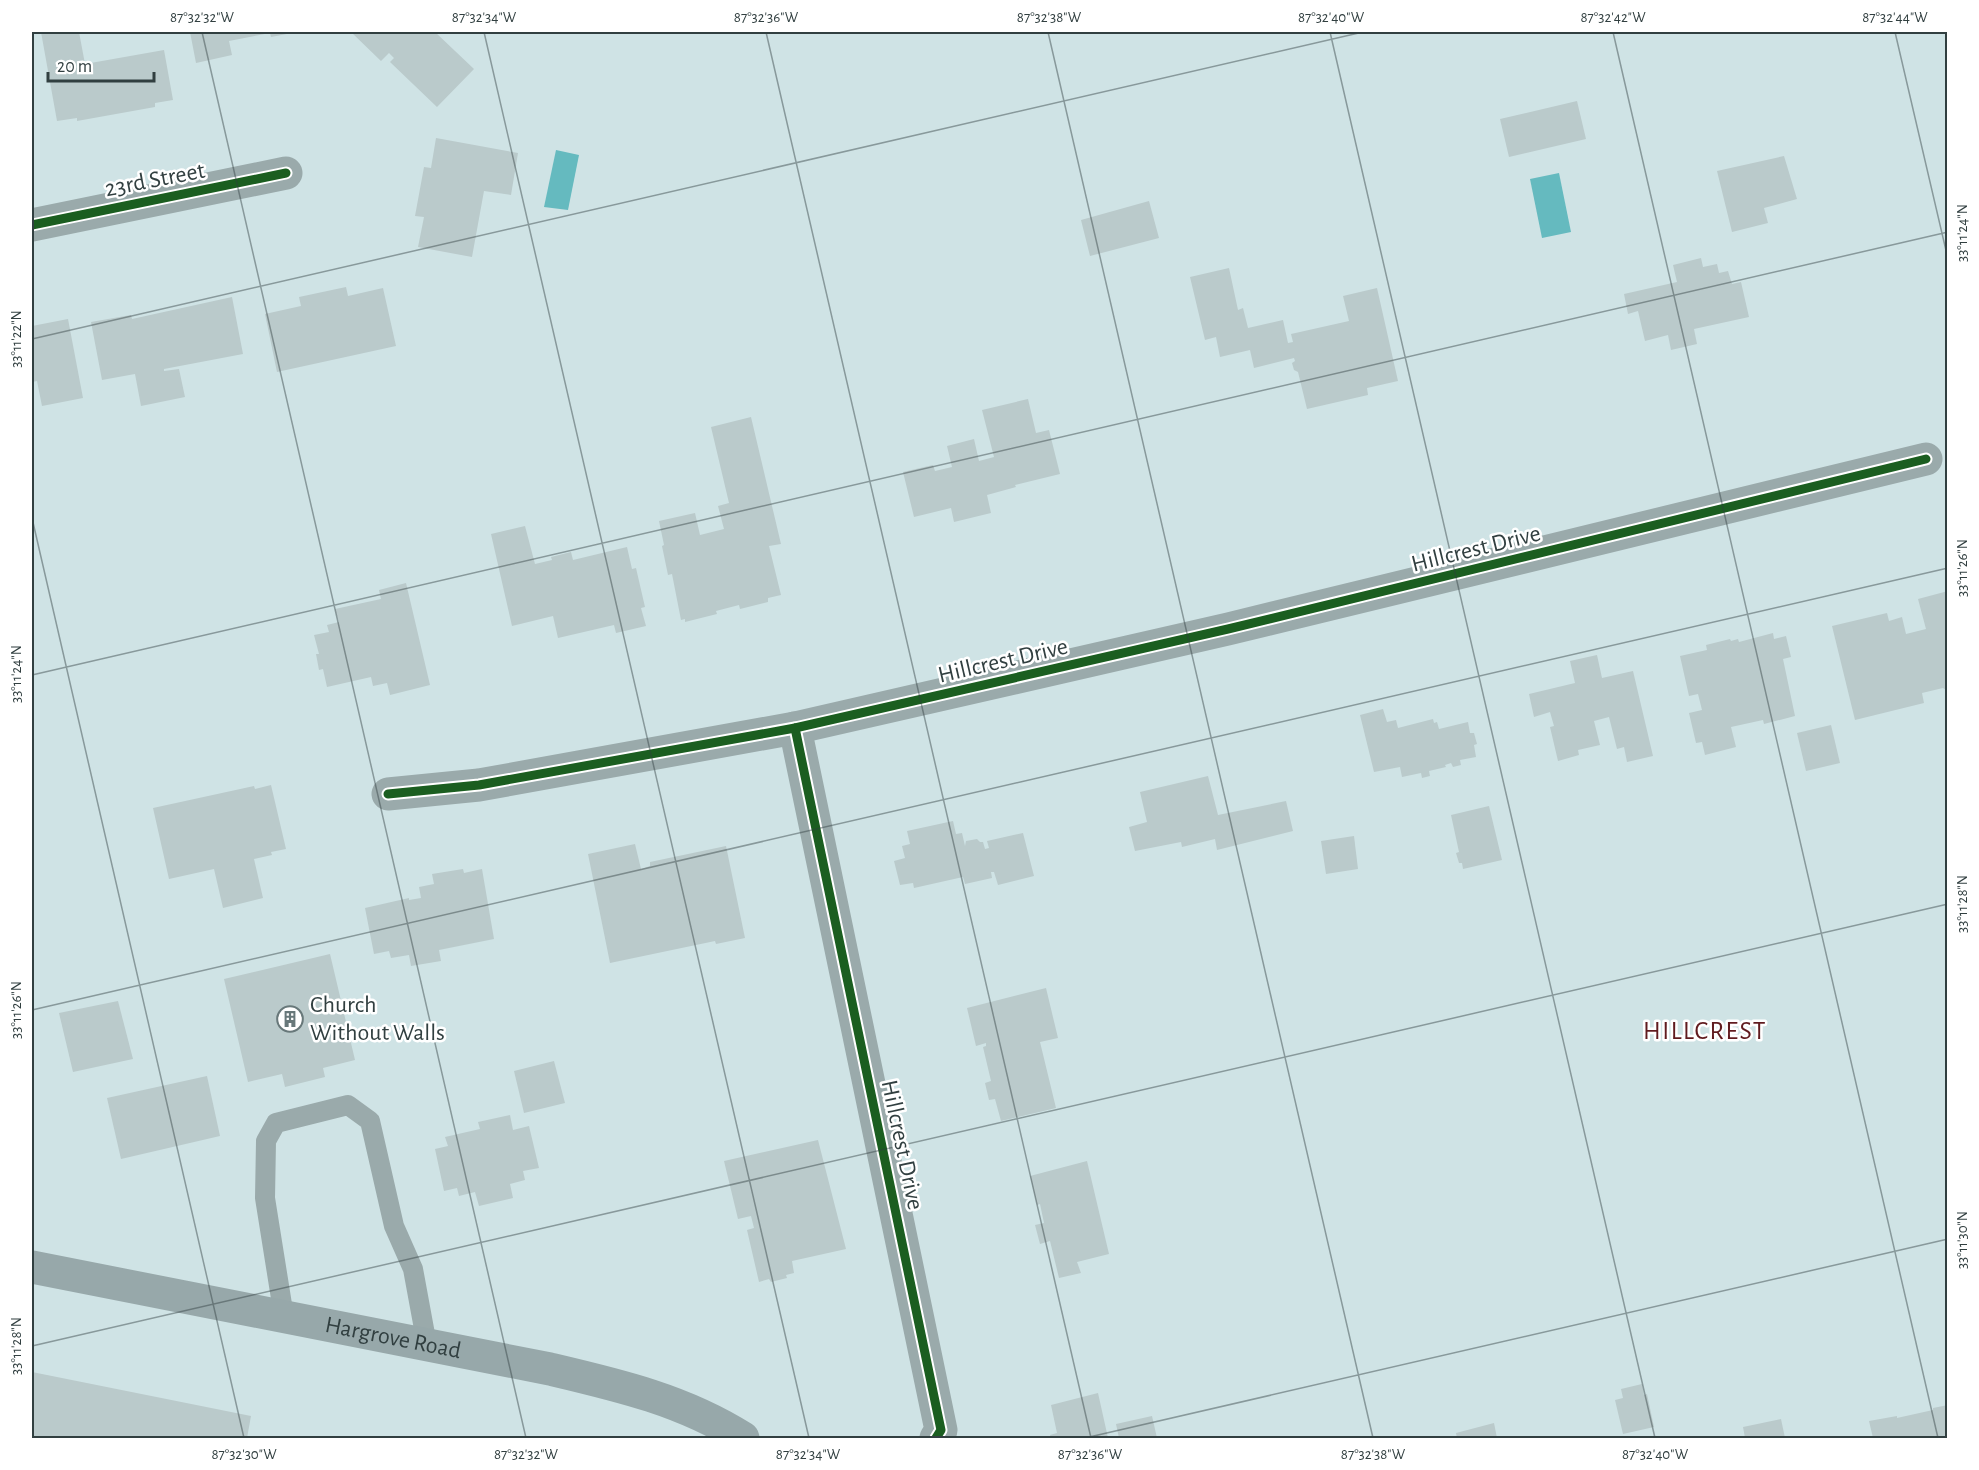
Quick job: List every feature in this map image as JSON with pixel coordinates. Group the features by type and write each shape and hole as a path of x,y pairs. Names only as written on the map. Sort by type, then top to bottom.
{"main road":[{"name":"Hargrove Road","path":"32,1267 550,1369 634,1389 715,1420 743,1438"}],"street":[{"name":"23rd Street","path":"32,225 286,173"},
{"name":"Hillcrest Drive","path":"940,1436 795,728 1228,629 1926,459"},
{"path":"388,794 478,785 795,728"}],"lane":[{"path":"284,1317 266,1198 266,1141 276,1123 348,1105 370,1121 394,1226 413,1269 427,1345"}],"water":[{"path":"556,150 579,155 568,210 544,207"},
{"path":"1559,173 1571,232 1542,238 1530,179"}],"building":[{"path":"41,32 79,32 85,64 164,50 173,100 155,103 155,107 77,121 77,118 57,121"},
{"path":"190,32 292,33 271,37 270,33 229,41 232,55 196,63"},
{"path":"351,32 435,32 474,69 437,107 390,62 394,58 389,53 381,61"},
{"path":"1577,101 1586,139 1509,157 1500,119"},
{"path":"436,138 518,153 511,195 484,191 472,257 418,247 424,217 415,216 424,167 431,168"},
{"path":"1784,156 1797,199 1764,208 1768,223 1732,232 1717,171"},
{"path":"1149,201 1159,238 1090,256 1081,220"},
{"path":"1701,258 1703,267 1717,264 1719,273 1728,271 1732,284 1741,282 1749,317 1694,329 1697,344 1671,350 1668,335 1645,341 1638,311 1628,314 1624,294 1677,282 1673,265"},
{"path":"1229,268 1238,310 1243,308 1248,328 1283,320 1288,343 1293,342 1291,334 1349,321 1343,296 1377,288 1398,381 1367,388 1368,395 1307,409 1298,372 1294,370 1292,363 1295,361 1294,358 1254,368 1250,350 1220,357 1216,337 1205,340 1190,277"},
{"path":"346,287 348,296 383,288 396,346 277,372 265,314 301,306 299,297"},
{"path":"232,297 243,354 164,369 164,371 179,369 185,397 141,406 135,374 102,380 91,322 131,315 132,319"},
{"path":"68,319 83,398 42,406 37,381 32,382 32,326"},
{"path":"1028,399 1036,433 1049,430 1060,474 1015,485 1016,487 987,495 991,513 954,522 951,508 914,517 903,472 933,465 935,471 952,467 947,446 974,439 979,461 994,457 982,410"},
{"path":"751,417 781,544 769,546 781,595 768,598 768,602 740,609 739,605 716,611 717,614 685,622 685,619 681,620 672,574 668,575 659,521 695,513 700,535 724,529 718,506 729,503 711,427"},
{"path":"525,526 535,564 571,552 573,560 627,547 632,569 636,568 645,607 641,608 646,626 616,633 614,625 558,638 553,616 512,626 491,534"},
{"path":"406,583 430,685 390,695 387,683 373,686 371,677 327,687 323,669 319,670 316,654 319,654 314,635 329,632 327,625 339,622 335,609 381,599 379,590"},
{"path":"1948,591 1948,691 1943,688 1922,693 1924,703 1855,720 1832,626 1887,613 1889,621 1902,617 1906,634 1926,629 1918,599"},
{"path":"1773,633 1774,639 1786,636 1791,657 1783,659 1795,716 1764,724 1763,720 1731,727 1736,747 1705,755 1702,742 1696,743 1689,713 1702,710 1698,694 1689,696 1680,656 1707,650 1706,645 1730,639 1731,641 1738,639 1739,642"},
{"path":"1597,655 1602,678 1633,671 1653,756 1627,762 1624,747 1617,749 1609,717 1594,721 1600,745 1578,750 1579,755 1558,761 1550,727 1554,726 1550,712 1534,717 1529,694 1575,683 1570,661"},
{"path":"1383,709 1387,722 1396,720 1398,728 1433,719 1434,723 1437,722 1439,729 1468,722 1470,733 1474,733 1477,744 1474,745 1476,757 1460,760 1461,765 1453,767 1451,763 1445,765 1446,767 1429,771 1430,776 1422,778 1421,773 1402,777 1400,767 1374,772 1360,715"},
{"path":"1831,725 1840,763 1806,771 1797,733"},
{"path":"1208,776 1218,815 1286,801 1293,831 1217,850 1215,839 1182,847 1181,842 1135,851 1129,827 1147,822 1140,792"},
{"path":"271,785 286,849 254,859 263,898 223,908 214,869 169,879 153,808 254,786 255,789"},
{"path":"1489,806 1502,860 1463,869 1456,853 1459,852 1451,815"},
{"path":"953,821 956,834 962,833 965,846 966,841 977,839 983,842 985,849 989,848 987,841 1023,833 1034,876 998,885 994,872 991,872 992,878 965,884 963,877 914,888 913,883 900,885 894,861 905,858 902,846 910,844 907,831"},
{"path":"1354,836 1358,869 1326,874 1321,841"},
{"path":"635,844 641,869 650,866 650,862 726,846 745,938 716,944 715,941 610,963 588,854"},
{"path":"463,869 464,873 482,869 494,939 439,950 441,961 411,966 409,955 391,958 389,951 374,954 365,908 409,898 409,900 421,898 419,887 434,884 432,874"},
{"name":"Church Without Walls","path":"330,954 355,1060 323,1068 325,1077 285,1087 282,1074 248,1082 224,979"},
{"path":"1046,988 1058,1038 1040,1042 1056,1108 1001,1121 995,1099 989,1100 985,1083 991,1081 983,1047 986,1043 976,1046 967,1008"},
{"path":"118,1001 133,1059 73,1072 59,1013"},
{"path":"554,1061 565,1103 524,1113 514,1071"},
{"path":"207,1076 220,1136 121,1159 107,1098"},
{"path":"510,1115 513,1130 529,1126 539,1168 523,1171 525,1180 510,1184 513,1198 479,1206 475,1192 459,1196 457,1188 444,1191 435,1149 448,1146 445,1137 480,1129 478,1122"},
{"path":"818,1140 846,1249 792,1261 794,1273 786,1275 787,1278 759,1282 747,1230 754,1228 751,1216 738,1219 724,1161"},
{"path":"1087,1161 1109,1254 1077,1262 1081,1273 1059,1278 1050,1241 1040,1244 1035,1225 1044,1223 1030,1176"},
{"path":"32,1372 251,1416 247,1438 32,1438"},
{"path":"1642,1384 1644,1395 1647,1394 1654,1427 1623,1434 1615,1400 1623,1398 1621,1389"},
{"path":"1098,1393 1108,1438 1051,1438 1050,1435 1057,1433 1051,1405"},
{"path":"1948,1405 1948,1438 1873,1438 1869,1421 1897,1416 1897,1418"},
{"path":"1152,1416 1157,1438 1119,1438 1116,1424"},
{"path":"1781,1419 1785,1438 1745,1438 1743,1427"},
{"path":"1494,1423 1497,1438 1457,1438 1456,1433"}],"cycle path":[{"path":"32,225 286,173"},
{"path":"388,794 479,785 795,728 1228,629 1926,459"},
{"path":"795,728 941,1430 936,1438"}],"place":[{"name":"Church Without Walls","path":"290,1019"}],"district":[{"name":"HILLCREST","path":"1705,1031"}]}
